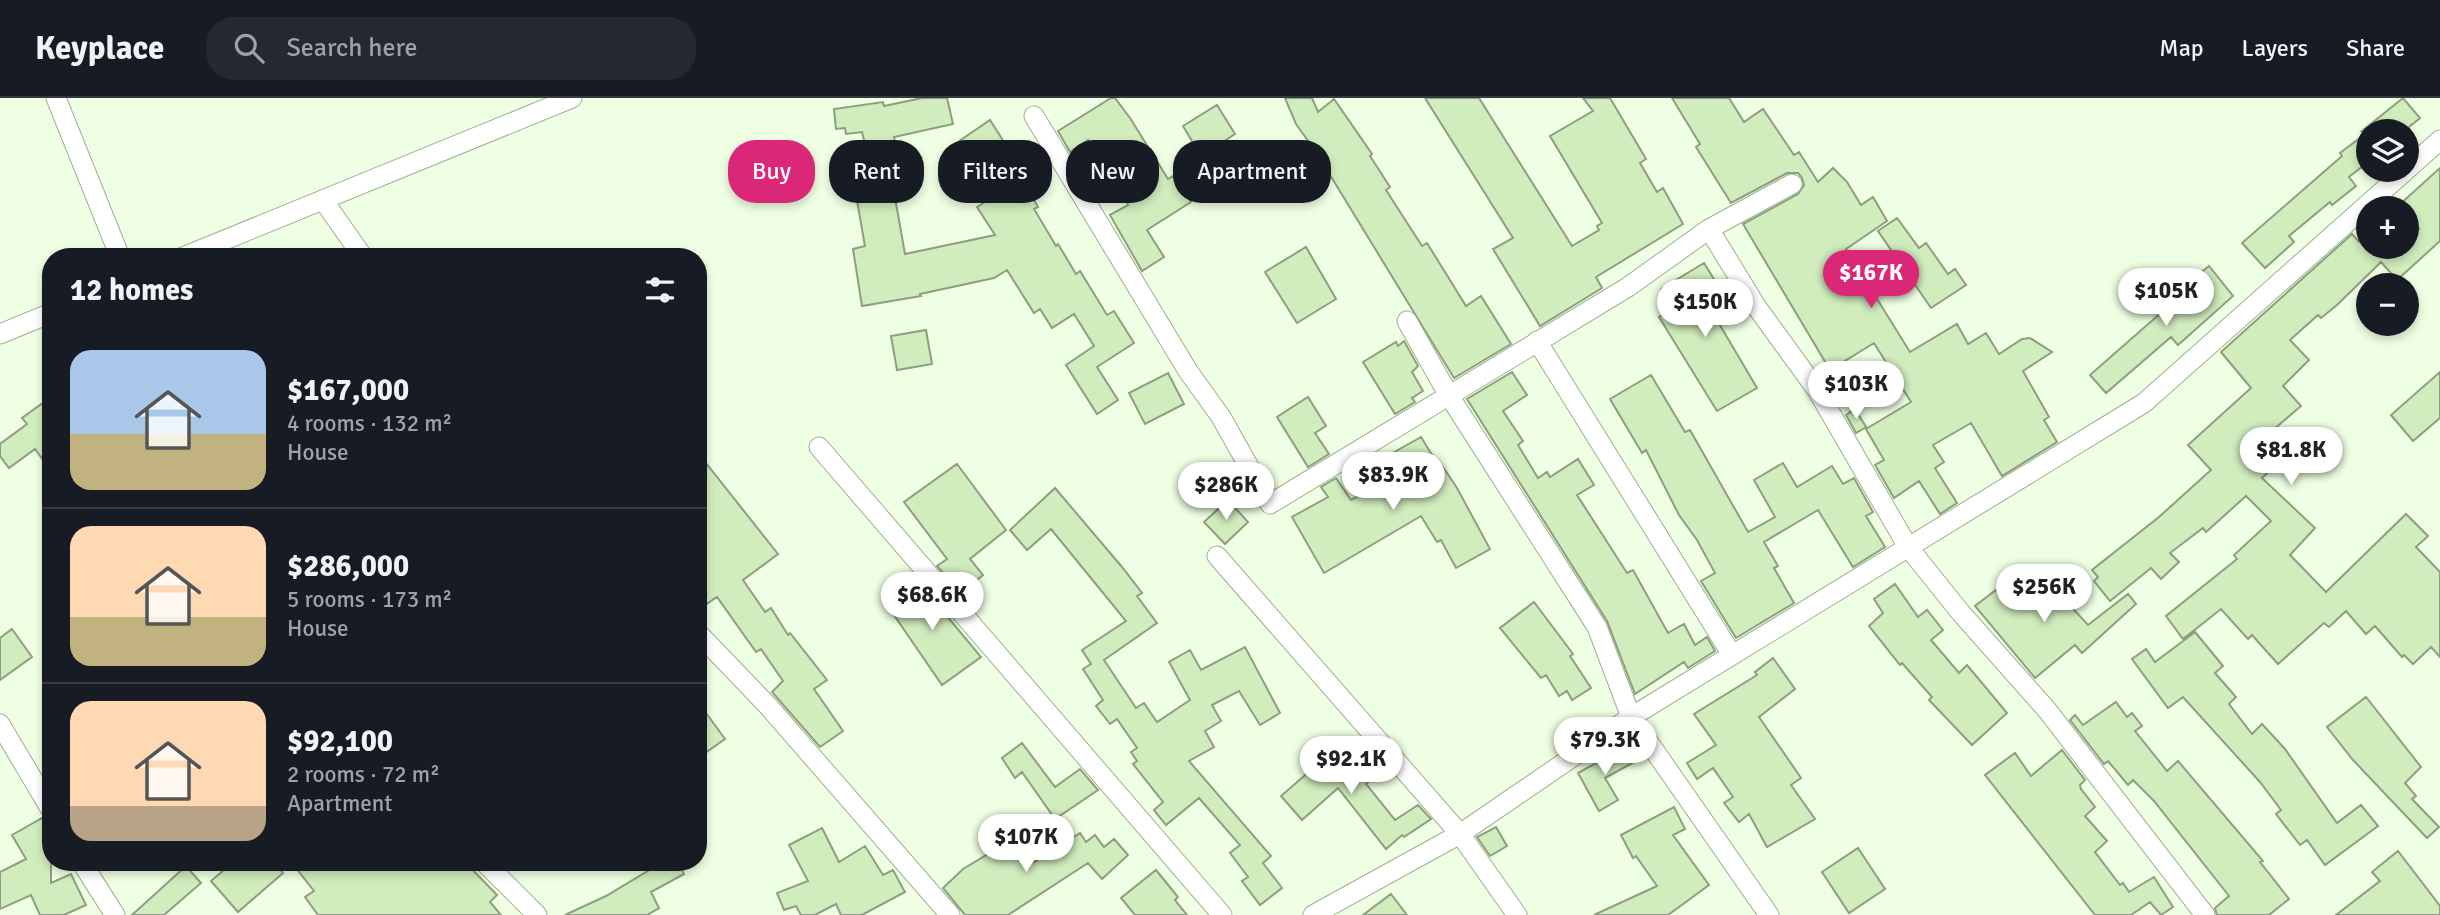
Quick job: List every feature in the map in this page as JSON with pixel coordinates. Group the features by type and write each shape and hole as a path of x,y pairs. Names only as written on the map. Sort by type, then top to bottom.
{"street":[{"path":"56,98 117,248"},
{"path":"205,248 323,200 534,105 572,98"},
{"path":"1034,116 1188,371 1221,416 1270,504 1628,287 1709,229 1792,184"},
{"path":"1322,913 1460,834 1631,717 2144,403 2440,141"},
{"path":"323,200 357,248"},
{"path":"1709,229 1756,306 1818,390 1909,547 1961,613 2047,710 2205,915"},
{"path":"0,334 42,317"},
{"path":"1407,321 1448,394 1597,627 1631,717 1769,915"},
{"path":"1537,341 1732,655"},
{"path":"819,447 1222,915"},
{"path":"1217,556 1460,834 1517,915"},
{"path":"707,642 769,707 950,915"},
{"path":"0,724 42,795"},
{"path":"87,871 115,915"},
{"path":"493,871 537,915"}],"building":[{"path":"922,98 947,98 953,124 894,137 895,140 864,140 862,132 846,134 845,128 836,129 834,109 883,102 884,106"},
{"path":"1115,98 1144,140 1066,140 1066,145 1058,131"},
{"path":"1285,98 1312,98 1318,112 1334,99 1372,154 1370,156 1390,187 1386,190 1422,246 1427,243 1466,306 1481,296 1511,344 1454,378 1331,177 1331,140 1307,140 1296,124"},
{"path":"1425,98 1479,98 1572,246 1599,230 1597,226 1602,223 1550,136 1593,111 1583,98 1610,98 1646,159 1640,163 1657,192 1663,188 1683,224 1596,277 1602,288 1540,326 1493,249 1513,238"},
{"path":"1672,98 1729,98 1744,122 1763,109 1794,155 1799,152 1818,182 1833,168 1847,182 1861,205 1873,197 1887,221 1846,249 1910,352 1957,324 1968,344 1986,333 1999,354 2022,339 2030,338 2052,352 2023,371 2049,417 2044,420 2057,442 2002,476 1971,423 1933,445 1944,462 1935,468 1957,503 1940,514 1919,481 1894,498 1875,465 1884,460 1866,429 1911,402 1874,343 1830,370 1743,224 1798,194 1804,185 1802,178 1798,173 1787,173 1731,203 1696,147 1700,144"},
{"path":"2403,98 2420,118 2419,119 2377,119"},
{"path":"1217,105 1235,134 1226,140 1191,140 1183,126"},
{"path":"990,120 1003,140 961,140"},
{"path":"2356,141 2356,171 2349,177 2356,186 2332,205 2330,202 2289,236 2294,242 2265,268 2242,243 2342,156 2340,153"},
{"path":"1159,165 1168,179 1173,176 1173,203 1189,203 1147,230 1164,257 1142,271 1110,215 1128,205 1127,203 1159,203"},
{"path":"2440,168 2440,241 2405,273 2391,273 2381,262 2370,273 2356,273 2356,286 2321,318 2318,315 2290,340 2309,360 2283,386 2301,406 2273,430 2292,451 2262,478 2315,528 2290,555 2326,592 2406,514 2428,536 2416,547 2440,572 2440,657 2431,647 2413,664 2404,655 2402,657 2375,626 2366,634 2346,611 2329,627 2324,623 2278,664 2252,635 2248,639 2221,609 2183,639 2166,616 2237,559 2234,555 2271,521 2246,496 2206,532 2203,528 2170,553 2179,562 2161,579 2151,568 2110,601 2094,581 2098,577 2092,570 2159,517 2211,470 2188,445 2251,388 2221,352 2352,234 2356,239 2356,259 2419,259 2419,196 2409,196"},
{"path":"857,203 896,203 905,254 995,235 977,207 983,203 1036,203 1038,207 1034,209 1056,246 1058,244 1076,274 1080,271 1107,315 1114,311 1134,343 1097,367 1118,400 1097,414 1066,365 1094,346 1074,314 1052,328 1040,309 1034,313 1007,270 994,278 920,294 921,296 862,306 853,249 865,246"},
{"path":"1897,218 1919,248 1926,243 1948,274 1955,269 1966,285 1931,308 1878,231"},
{"path":"1306,247 1336,299 1297,323 1265,272"},
{"path":"1704,263 1720,289 1704,298 1757,388 1717,411 1659,317 1672,308 1661,289"},
{"path":"2209,266 2233,296 2178,345 2171,337 2106,393 2090,375 2195,283 2192,280"},
{"path":"926,330 932,364 897,370 891,336"},
{"path":"1404,341 1418,366 1412,372 1423,391 1412,398 1415,402 1395,414 1363,362 1396,342 1398,346"},
{"path":"1512,372 1527,395 1503,411 1523,441 1518,445 1538,478 1547,472 1550,477 1578,459 1594,485 1577,495 1627,573 1633,570 1668,633 1684,624 1695,645 1707,637 1715,651 1688,668 1684,662 1635,694 1607,621 1467,399"},
{"path":"2440,372 2440,418 2413,441 2391,415"},
{"path":"1168,373 1184,404 1145,424 1129,393"},
{"path":"1651,375 1685,432 1690,430 1748,532 1775,517 1754,480 1783,463 1797,487 1832,466 1843,484 1854,478 1873,512 1866,516 1885,547 1853,567 1818,510 1764,542 1778,566 1774,568 1794,603 1736,638 1701,581 1715,573 1697,540 1679,515 1646,450 1642,453 1610,399"},
{"path":"1308,397 1326,426 1315,433 1329,454 1308,467 1277,417"},
{"path":"42,404 42,459 35,449 9,468 0,456 0,444 27,424 22,418"},
{"path":"1855,409 1866,427 1856,433 1846,415"},
{"path":"1421,437 1457,488 1490,549 1456,568 1441,540 1437,542 1421,516 1324,573 1292,517 1328,497 1321,487 1336,478 1351,500 1393,478 1391,474 1398,470 1389,455"},
{"path":"707,464 778,554 743,580 765,612 771,608 788,635 790,633 827,680 814,689 843,731 820,747 772,692 783,681 761,649 756,652 717,597 707,604"},
{"path":"957,464 1006,530 970,559 983,575 961,593 937,566 947,559 904,502"},
{"path":"1055,488 1142,593 1137,596 1157,623 1104,660 1136,708 1144,703 1157,722 1190,700 1169,662 1190,650 1201,670 1245,647 1280,713 1260,725 1239,691 1212,705 1221,721 1205,731 1214,747 1189,761 1271,856 1263,863 1282,888 1260,905 1242,881 1248,877 1230,853 1240,845 1199,798 1166,825 1154,810 1163,802 1133,764 1137,761 1131,752 1137,748 1117,719 1110,724 1096,706 1103,700 1083,669 1091,664 1082,650 1126,621 1051,529 1027,550 1010,530"},
{"path":"1228,500 1248,522 1225,544 1204,522"},
{"path":"2030,574 2057,605 2064,599 2088,625 2128,594 2136,604 2082,653 2075,645 2035,678 1975,606 1996,590 2003,599"},
{"path":"917,580 981,657 942,685 885,602"},
{"path":"1895,584 1918,617 1927,610 1943,630 1931,640 1959,673 1967,665 2007,713 1972,745 1929,700 1932,697 1902,663 1900,665 1869,626 1883,613 1874,599"},
{"path":"1534,602 1573,654 1570,656 1591,688 1572,700 1567,691 1559,696 1546,675 1541,678 1500,628"},
{"path":"12,629 32,657 0,680 0,638"},
{"path":"2195,632 2223,666 2215,673 2236,697 2229,704 2252,734 2262,724 2285,749 2337,823 2361,805 2378,826 2325,865 2307,840 2300,845 2276,814 2281,810 2260,782 2183,697 2168,708 2132,659 2146,649 2155,662"},
{"path":"1773,658 1795,689 1759,717 1801,778 1791,785 1815,819 1767,847 1749,814 1739,822 1724,803 1733,797 1713,768 1697,779 1687,763 1716,745 1694,714 1757,675 1755,672"},
{"path":"2366,697 2421,767 2405,783 2416,796 2412,799 2439,827 2427,838 2353,760 2327,727"},
{"path":"2116,702 2127,717 2132,713 2142,726 2135,731 2167,771 2178,761 2263,861 2260,862 2289,899 2269,915 2217,915 2215,908 2229,896 2154,801 2133,780 2128,785 2108,761 2104,764 2070,720 2075,715 2083,725"},
{"path":"707,714 725,739 707,752"},
{"path":"1022,743 1055,787 1080,769 1098,790 1055,819 1022,772 1015,778 1002,758"},
{"path":"1342,743 1373,778 1366,784 1395,820 1418,805 1431,819 1404,837 1402,835 1386,849 1338,788 1302,820 1281,796"},
{"path":"1627,746 1636,761 1605,778 1618,800 1599,811 1578,773"},
{"path":"2062,750 2085,780 2080,785 2081,789 2095,807 2085,816 2107,841 2095,852 2120,885 2123,883 2129,892 2154,877 2173,907 2161,915 2150,902 2131,915 2095,915 1985,775 2015,753 2031,776"},
{"path":"1674,807 1685,829 1673,835 1709,885 1668,915 1594,915 1657,886 1636,856 1633,858 1621,835"},
{"path":"42,818 42,871 51,871 51,883 71,874 86,905 64,915 40,915 31,895 0,909 0,872 26,859 12,835"},
{"path":"1496,827 1507,846 1490,856 1477,837"},
{"path":"822,828 839,862 865,846 883,875 893,870 905,892 862,915 841,915 836,904 815,915 801,915 796,906 784,910 777,893 808,881 789,845"},
{"path":"1080,833 1086,842 1095,835 1104,847 1114,839 1128,855 1102,879 1088,863 1008,915 965,915 943,888 963,869 1018,836 1034,862"},
{"path":"1858,848 1885,889 1849,913 1822,872"},
{"path":"2398,851 2440,906 2440,915 2336,915 2380,881 2372,872"},
{"path":"1156,870 1178,897 1175,900 1187,915 1135,915 1121,898"},
{"path":"180,871 190,871 201,883 164,915 132,915"},
{"path":"223,871 283,873 238,912 211,881"},
{"path":"298,871 474,871 497,895 490,902 501,915 318,915 305,897 314,891"},
{"path":"648,871 682,871 684,874 651,892 659,908 647,915 565,915 606,896"},
{"path":"1391,894 1407,915 1363,915"}]}
